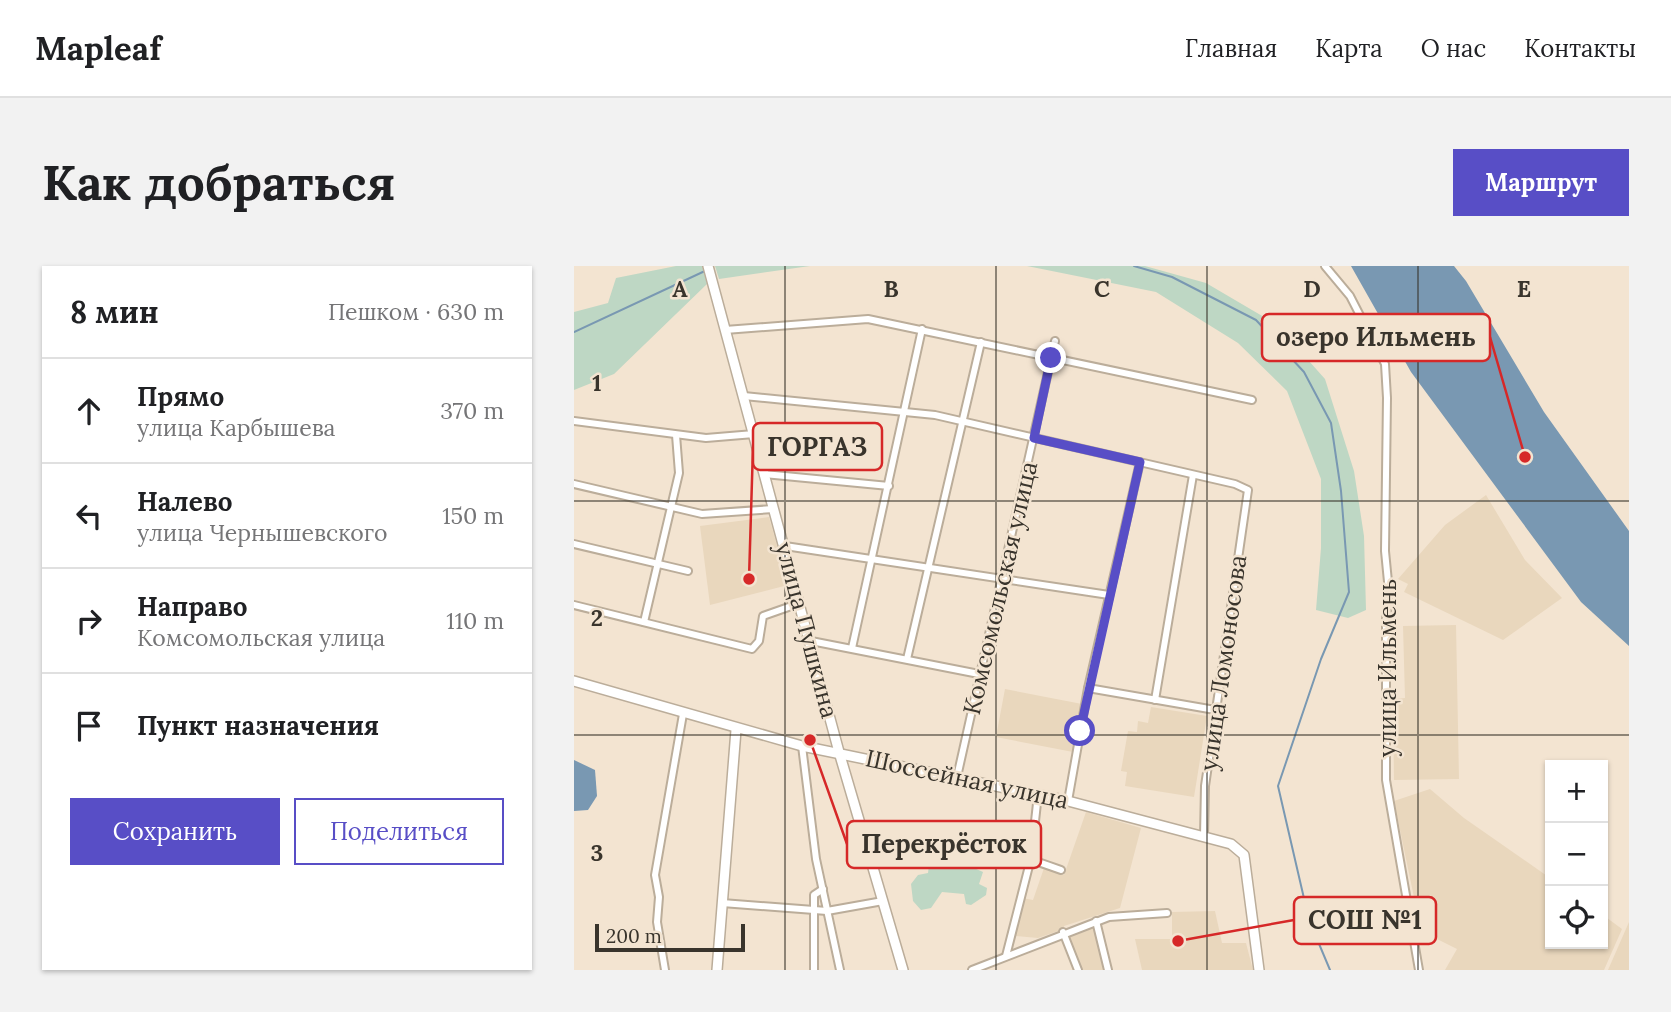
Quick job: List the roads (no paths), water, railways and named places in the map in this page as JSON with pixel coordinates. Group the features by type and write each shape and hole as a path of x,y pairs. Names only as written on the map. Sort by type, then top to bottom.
{"main road":[{"name":"улица Пушкина","path":"708,266 839,752 903,970"},
{"name":"Шоссейная улица","path":"574,681 736,730 1068,800 1231,844 1244,855 1259,970"},
{"path":"717,970 736,730"}],"street":[{"name":"улица Ильмень","path":"1325,266 1350,296 1385,364 1385,551 1389,592 1386,619 1386,780 1419,970"},
{"path":"725,330 868,319 1252,400"},
{"path":"852,648 922,329"},
{"name":"Комсомольская улица","path":"957,777 1055,341"},
{"path":"907,659 960,421 981,342"},
{"path":"744,396 905,410 1194,475 1155,700"},
{"path":"574,421 706,438 754,435"},
{"path":"644,622 673,506 680,458 676,435"},
{"path":"1068,800 1088,688 1140,462"},
{"path":"764,474 889,486"},
{"name":"улица Ломоносова","path":"1194,475 1248,490 1205,786 1204,836"},
{"path":"574,484 702,514 773,509"},
{"path":"574,544 688,571"},
{"path":"785,546 1109,595"},
{"path":"574,605 752,649 760,641 762,616 801,603"},
{"path":"811,641 979,674"},
{"path":"1088,688 1215,710"},
{"path":"665,970 657,922 659,897 655,876 683,713"},
{"path":"802,746 822,890 840,970"},
{"path":"1006,956 1031,859 1038,794"},
{"path":"863,835 886,830 955,838 1061,870"},
{"path":"814,970 814,895 822,890"},
{"path":"722,903 827,911 883,901"},
{"path":"972,970 1109,916 1167,913"},
{"path":"1096,921 1108,970"},
{"path":"1063,932 1078,970"}],"water":[{"path":"1351,266 1454,266 1466,281 1544,412 1629,531 1629,646 1581,602 1411,372"},
{"path":"574,760 595,770 597,796 588,810 574,811"}],"waterway":[{"path":"1134,266 1172,277 1256,320 1304,372 1331,423 1341,491 1349,592 1321,659 1278,786 1309,920 1330,970"},
{"path":"574,332 707,270"}],"place":[{"name":"озеро Ильмень","path":"1525,457"},
{"name":"ГОРГАЗ","path":"749,579"},
{"name":"Перекрёсток","path":"810,740"},
{"name":"СОШ №1","path":"1178,941"}]}
